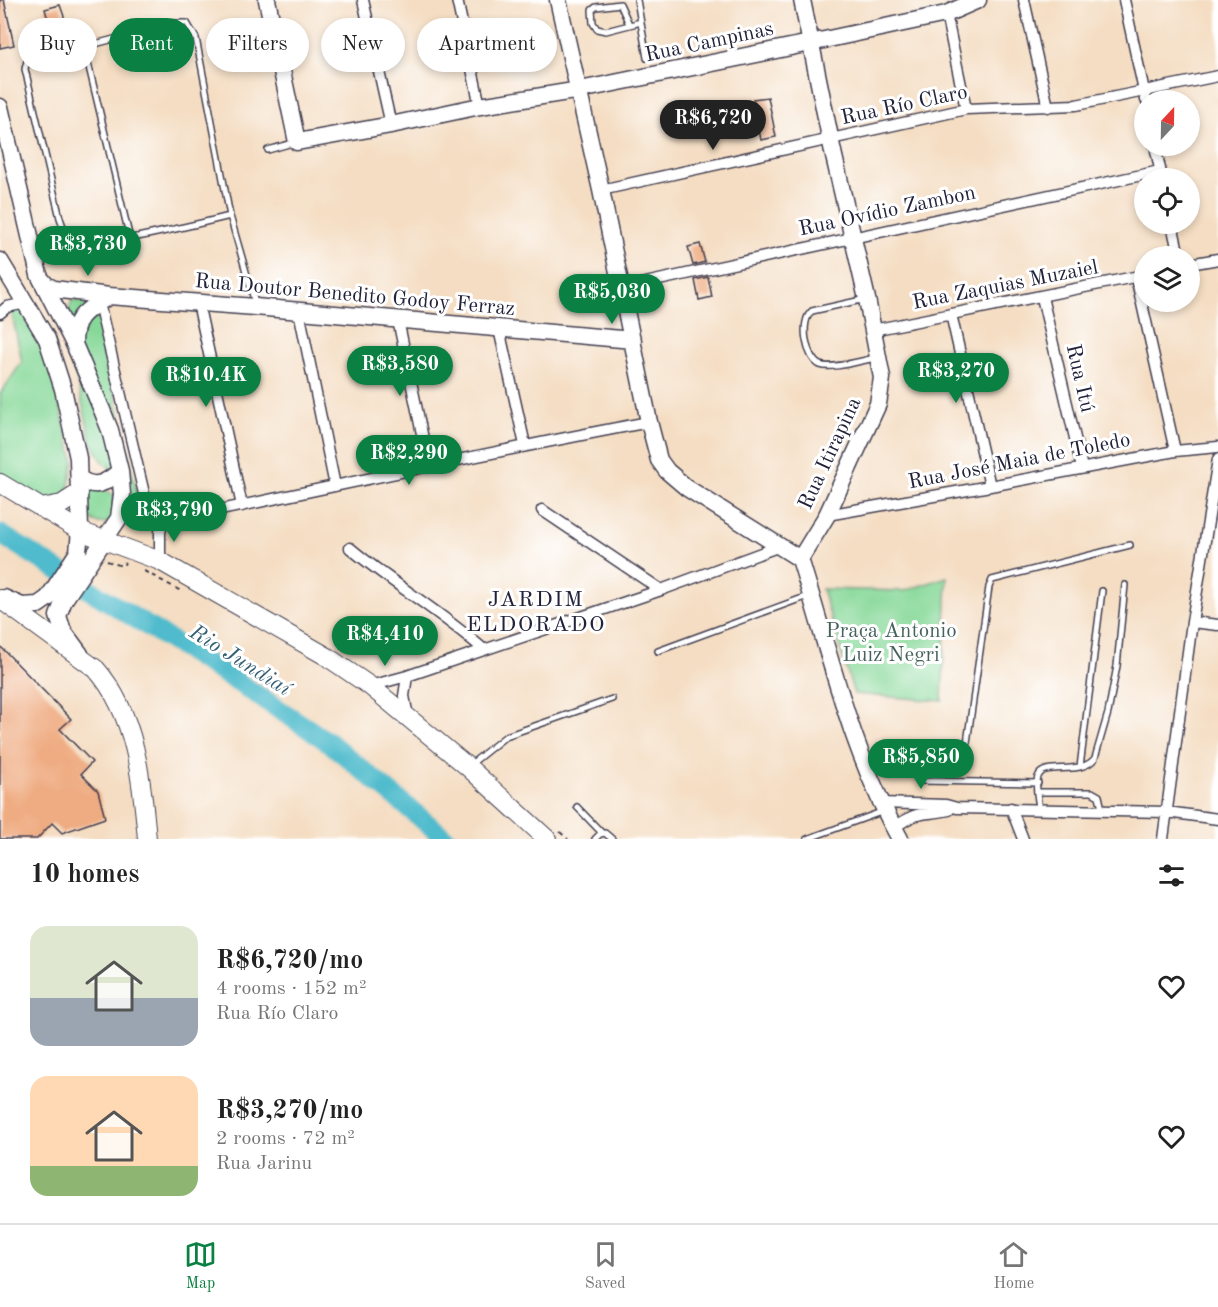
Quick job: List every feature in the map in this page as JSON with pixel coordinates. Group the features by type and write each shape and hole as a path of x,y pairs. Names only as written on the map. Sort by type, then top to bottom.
{"main road":[{"path":"0,483 80,531 160,561 296,638 370,686 468,767 548,839"},
{"path":"41,508 62,504 79,485"},
{"path":"0,598 96,669 109,683 120,703 135,753 147,839"}],"street":[{"path":"267,0 297,142"},
{"path":"363,0 391,126"},
{"path":"457,0 480,106"},
{"path":"558,0 602,190 649,422 659,460 673,476 704,500 750,526 800,559 842,704 866,770 897,834 909,817 957,807"},
{"name":"Rua Itirapina","path":"800,559 827,515 878,404 882,378 880,357 852,238 802,0"},
{"name":"Rua Campinas","path":"297,142 391,126 480,106 580,90 810,43 946,14 978,0"},
{"path":"1024,0 1048,107"},
{"path":"1124,0 1144,90"},
{"path":"946,14 966,109"},
{"name":"Rua Río Claro","path":"1164,90 1218,76"},
{"name":"Rua Río Claro","path":"602,190 966,109 1076,105 1134,97"},
{"path":"0,107 39,275 74,344 110,430 120,471 122,494 119,518 58,597 30,606 22,606 0,598"},
{"name":"Rua Ovídio Zambon","path":"622,288 1134,181"},
{"path":"1200,262 1218,259"},
{"path":"2,268 47,339 63,389 78,458 80,531 88,556"},
{"name":"Rua Doutor Benedito Godoy Ferraz","path":"39,275 46,285 54,289 104,299 255,307 633,340"},
{"name":"Rua Zaquias Muzaiel","path":"873,330 1134,277"},
{"name":"Rua Itú","path":"1042,297 1082,468"},
{"path":"74,344 77,323 84,312 104,299 146,502 149,509 163,522"},
{"path":"0,314 7,307 26,303"},
{"path":"198,303 242,506"},
{"path":"299,311 335,486"},
{"path":"1147,312 1175,450"},
{"path":"951,314 990,486"},
{"path":"398,320 429,467"},
{"path":"500,328 525,445"},
{"path":"163,522 525,445 649,422"},
{"name":"Rua José Maia de Toledo","path":"827,515 1175,450 1218,447"},
{"path":"1163,839 1192,621 1218,459"},
{"path":"79,485 100,485 120,471"},
{"path":"542,510 661,590"},
{"path":"160,561 160,532 163,522"},
{"path":"370,686 407,676 661,590 780,546"},
{"path":"350,548 462,630 483,649"},
{"path":"58,597 59,624 86,662"},
{"path":"1192,621 1218,625"},
{"path":"407,676 404,696 409,720"},
{"path":"883,807 946,805 1102,809 1167,812 1218,819"},
{"path":"1011,808 1023,839"}],"lane":[{"path":"637,0 647,58"},
{"path":"629,24 620,4 596,7 592,10 593,23 597,29 606,31 641,22"},
{"path":"97,43 175,23 187,23 196,38 230,216 255,307"},
{"path":"26,72 60,219 70,240 81,245 94,246 230,216"},
{"path":"90,72 130,239"},
{"name":"Rua Campinas","path":"268,150 297,142"},
{"path":"867,299 812,311 804,322 804,334 813,360 819,365 834,366 880,357"},
{"path":"866,770 906,757 957,751 967,743 989,587 992,580 1130,545"},
{"path":"1039,808 1039,773 1044,770 1080,767 1091,763 1095,758 1108,713 1117,666 1125,585"},
{"path":"1080,767 1102,591"},
{"path":"658,651 811,595"},
{"path":"468,767 506,736 612,699"},
{"path":"920,781 1038,783"},
{"path":"1038,792 1092,792 1099,796 1102,809"},
{"path":"577,807 602,833 612,839"},
{"path":"807,839 883,807"},
{"path":"595,839 602,833"}],"path":[{"path":"88,556 122,566 124,562 128,564"},
{"path":"137,568 189,595"}],"green space":[{"path":"72,300 95,305 141,512 138,519 127,519 130,514 120,476 103,462 91,441 64,325"},
{"path":"21,307 43,340 74,461 65,504 68,519 0,479 0,394 22,362 11,309"},
{"path":"93,489 104,489 115,496 114,520 98,523 88,516 83,506"},
{"name":"Praça Antonio Luiz Negri","path":"947,577 942,701 854,694 822,589 904,591"}],"building":[{"path":"0,0 4,0 14,45 0,48"},
{"path":"60,5 65,18 48,18 45,9"},
{"path":"768,97 776,137 761,140 753,99"},
{"path":"700,244 705,262 693,265 688,247"},
{"path":"708,277 712,297 699,300 695,280"},
{"path":"0,646 71,719 60,729 92,762 81,774 98,791 105,818 62,833 52,823 37,839 0,839"}],"waterway":[{"name":"Rio Jundiaí","path":"0,534 239,683 330,743 446,839"}],"district":[{"name":"JARDIM ELDORADO","path":"536,610"}]}
